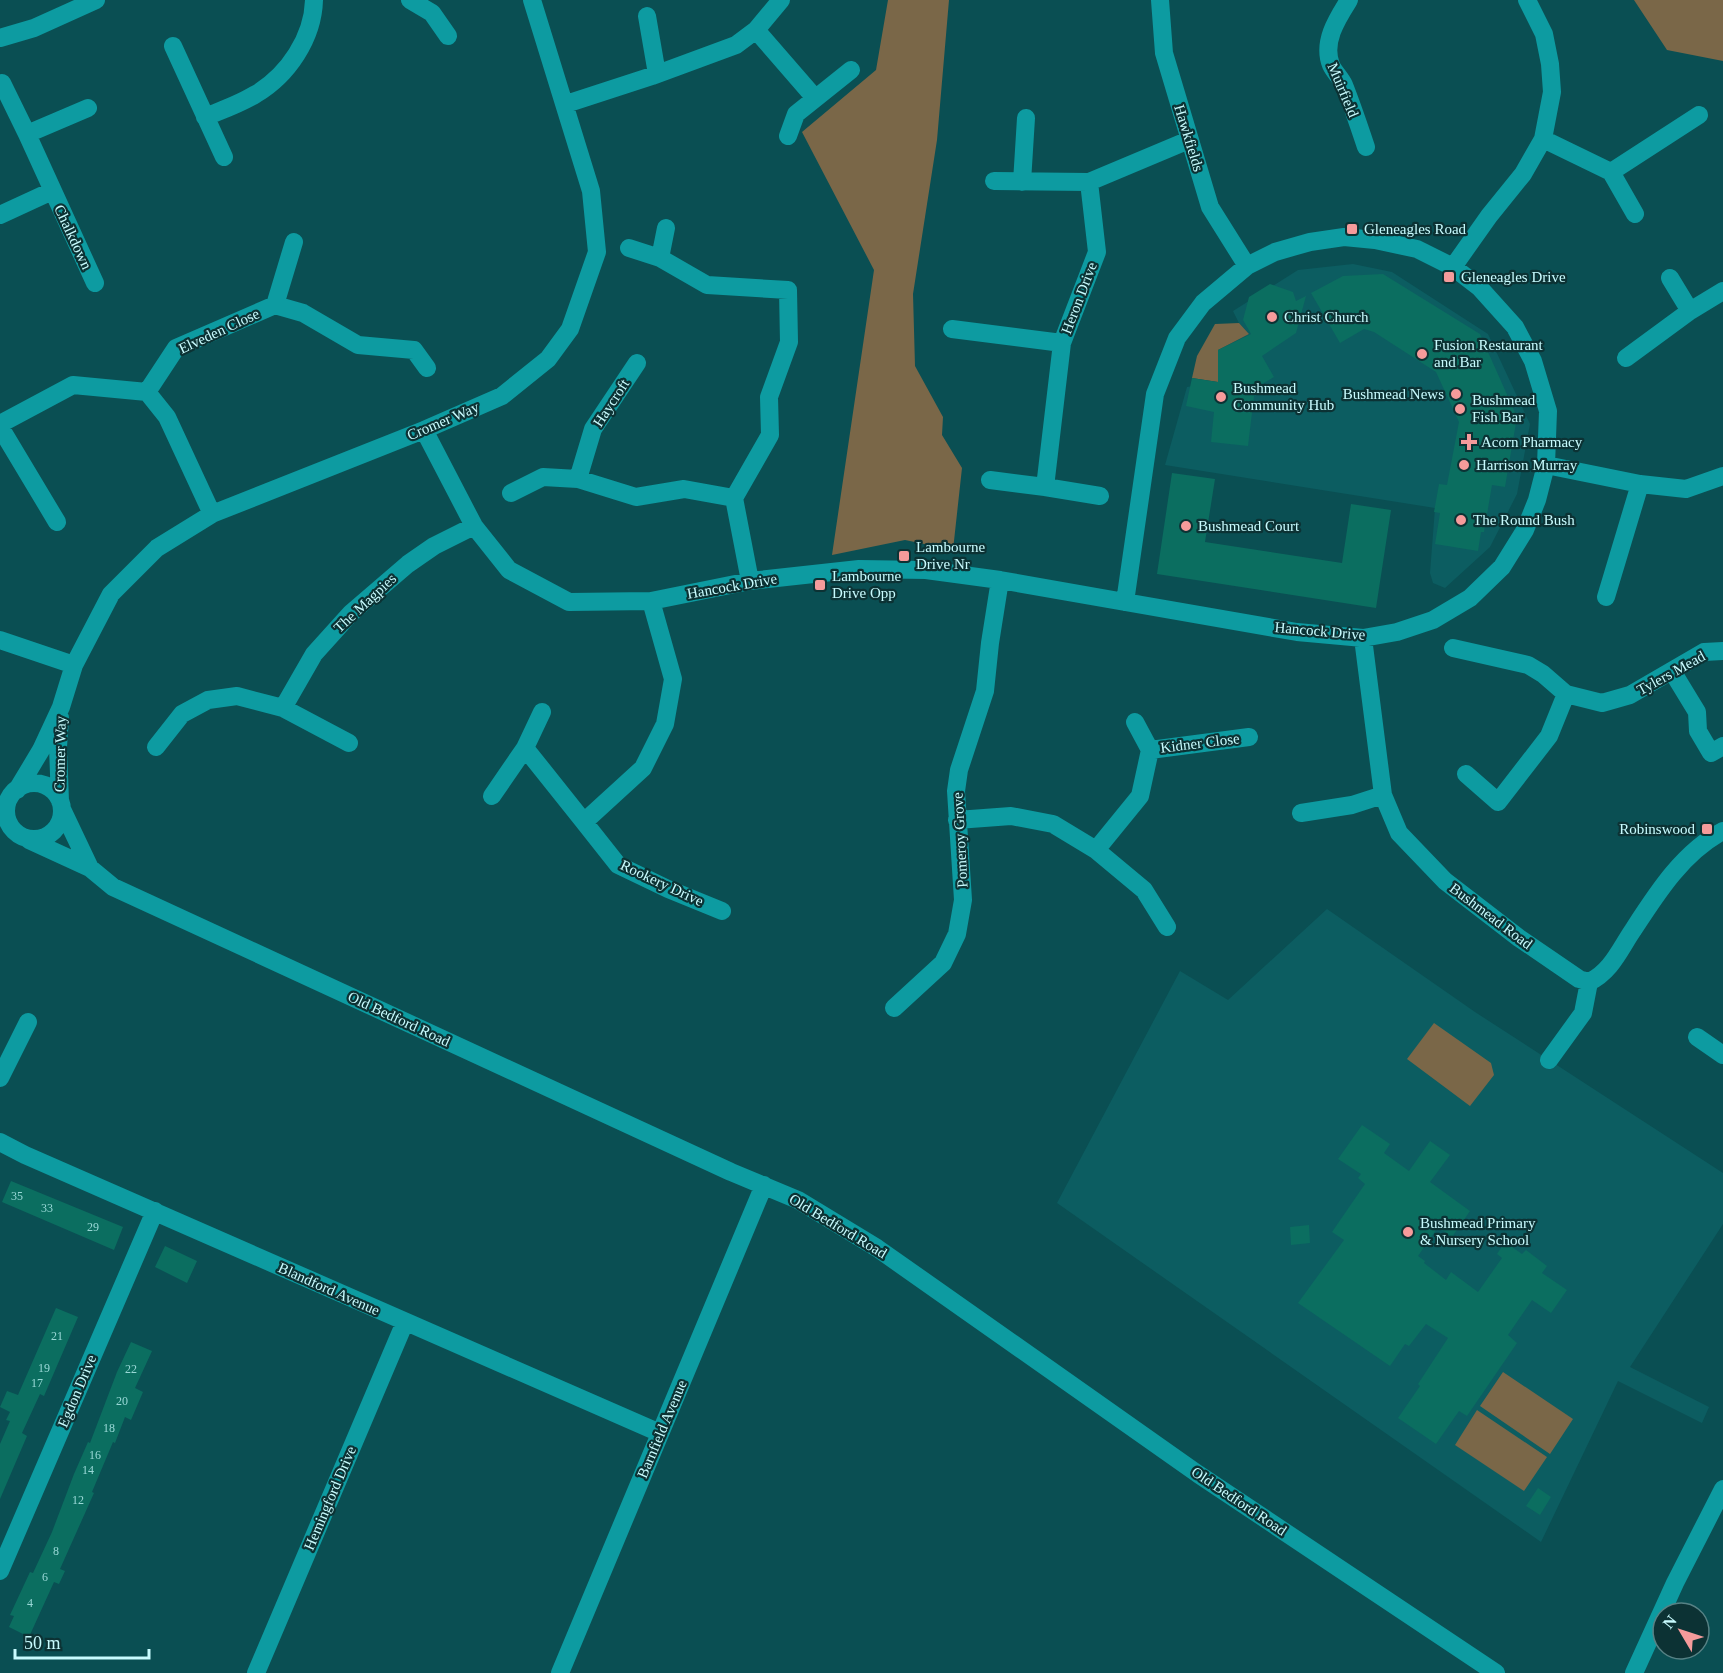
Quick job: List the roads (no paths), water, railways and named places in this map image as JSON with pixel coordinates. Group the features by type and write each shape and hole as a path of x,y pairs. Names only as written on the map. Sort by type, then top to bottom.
{"street":[{"path":"0,38 34,28 96,0"},
{"path":"205,117 255,95 282,75 301,48 314,15 314,0"},
{"path":"410,0 432,13 448,36"},
{"name":"Cromer Way","path":"8,801 41,750 61,707 74,665 111,594 157,548 212,513 424,430 502,396 548,359 570,329 597,252 591,191 532,0"},
{"path":"566,104 736,45 756,30 781,0"},
{"name":"Hawkfields","path":"1160,0 1164,53 1210,207 1247,266"},
{"name":"Muirfield","path":"1349,0 1330,37 1328,52 1331,66 1342,82 1366,147"},
{"path":"1453,267 1489,216 1523,174 1543,139 1552,92 1550,64 1544,34 1527,0"},
{"path":"647,16 657,74"},
{"path":"756,30 815,98"},
{"path":"173,46 224,157"},
{"path":"788,136 796,114 851,70"},
{"name":"Chalkdown","path":"2,83 95,283"},
{"path":"27,134 88,108"},
{"path":"1611,172 1699,115"},
{"path":"1022,182 1026,118"},
{"path":"1543,139 1611,172 1635,214"},
{"path":"994,181 1089,182 1190,140"},
{"name":"Heron Drive","path":"1045,487 1062,343 1096,252 1089,182"},
{"name":"Chalkdown","path":"0,215 52,191"},
{"path":"660,258 666,228"},
{"name":"Hancock Drive","path":"424,430 474,526 508,570 569,602 651,601 750,581 859,569 926,570 1000,580 1125,602 1297,632 1363,638 1397,632 1432,620 1470,598 1502,567 1525,530 1537,500 1546,465 1548,411 1533,361 1515,327 1479,287 1453,267 1417,249 1375,240 1344,237 1310,242 1275,252 1247,266 1203,303 1177,338 1155,394 1125,602"},
{"name":"Elveden Close","path":"275,305 294,242"},
{"path":"629,248 660,258 707,285 788,290 789,342 769,397 770,435 734,498 750,581"},
{"path":"1670,278 1690,311"},
{"path":"1626,358 1690,311 1723,291"},
{"name":"Elveden Close","path":"147,392 176,348 275,305 303,313 358,345 414,350 427,368"},
{"name":"Heron Drive","path":"952,329 1062,343"},
{"name":"Haycroft","path":"578,479 592,429 637,363"},
{"path":"57,522 0,426 73,385 147,392 167,417 212,513"},
{"path":"1546,465 1640,484 1686,489 1723,476"},
{"path":"511,493 543,477 578,479 636,497 684,489 734,498"},
{"path":"990,480 1100,496"},
{"path":"1606,597 1640,484"},
{"name":"The Magpies","path":"283,708 314,654 351,613 408,564 434,546 474,526"},
{"name":"Pomeroy Grove","path":"894,1008 943,963 957,934 963,900 956,791 959,770 985,692 1000,580"},
{"path":"584,822 643,768 665,724 673,679 651,601"},
{"name":"Bushmead Road","path":"1363,638 1383,795 1399,833 1445,881 1568,973 1588,982"},
{"path":"0,640 74,665"},
{"name":"Tylers Mead","path":"1453,648 1528,665 1543,674 1566,694 1602,703 1630,695 1704,652 1723,651"},
{"path":"1672,670 1697,712 1698,730 1711,753 1723,746"},
{"path":"1466,774 1498,802 1549,736 1566,694"},
{"path":"156,747 183,714 208,700 237,696 283,708 349,743"},
{"name":"Cromer Way","path":"61,707 58,747 61,805"},
{"path":"492,796 525,748 542,712"},
{"name":"Kidner Close","path":"1096,850 1140,796 1150,750 1135,722"},
{"name":"Kidner Close","path":"1150,750 1249,737"},
{"name":"Rookery Drive","path":"525,748 618,865 722,911"},
{"path":"42,784 50,787 61,805 61,818 48,834 37,840 25,838 14,831 6,817 8,801 24,786 42,784"},
{"path":"1301,813 1352,805 1383,795"},
{"name":"Old Bedford Road","path":"61,805 90,868"},
{"path":"957,820 1011,816 1053,824 1096,850 1144,890 1167,927"},
{"path":"1549,1060 1583,1013 1588,982 1606,971 1681,863 1713,836 1723,831"},
{"name":"Old Bedford Road","path":"0,833 25,838 90,868 113,887 731,1172 798,1200 877,1248 1198,1474 1496,1673"},
{"path":"0,1078 28,1022"},
{"path":"1697,1038 1723,1055"},
{"name":"Blandford Avenue","path":"0,1142 25,1155 660,1433"},
{"name":"Barnfield Avenue","path":"560,1673 764,1185"},
{"name":"Egdon Drive","path":"0,1571 155,1211"},
{"name":"Hemingford Drive","path":"256,1673 405,1322"},
{"path":"1634,1673 1675,1583 1723,1489"}],"place":[{"name":"Gleneagles Road","path":"1352,229"},
{"name":"Gleneagles Drive","path":"1449,277"},
{"name":"Christ Church","path":"1272,317"},
{"name":"Fusion Restaurant and Bar","path":"1422,354"},
{"name":"Bushmead News","path":"1456,394"},
{"name":"Bushmead Community Hub","path":"1221,397"},
{"name":"Bushmead Fish Bar","path":"1460,409"},
{"name":"Acorn Pharmacy","path":"1469,442"},
{"name":"Harrison Murray","path":"1464,465"},
{"name":"The Round Bush","path":"1461,520"},
{"name":"Bushmead Court","path":"1186,526"},
{"name":"Lambourne Drive Nr","path":"904,556"},
{"name":"Lambourne Drive Opp","path":"820,585"},
{"name":"Robinswood","path":"1707,829"},
{"name":"Bushmead Primary & Nursery School","path":"1408,1232"}]}
